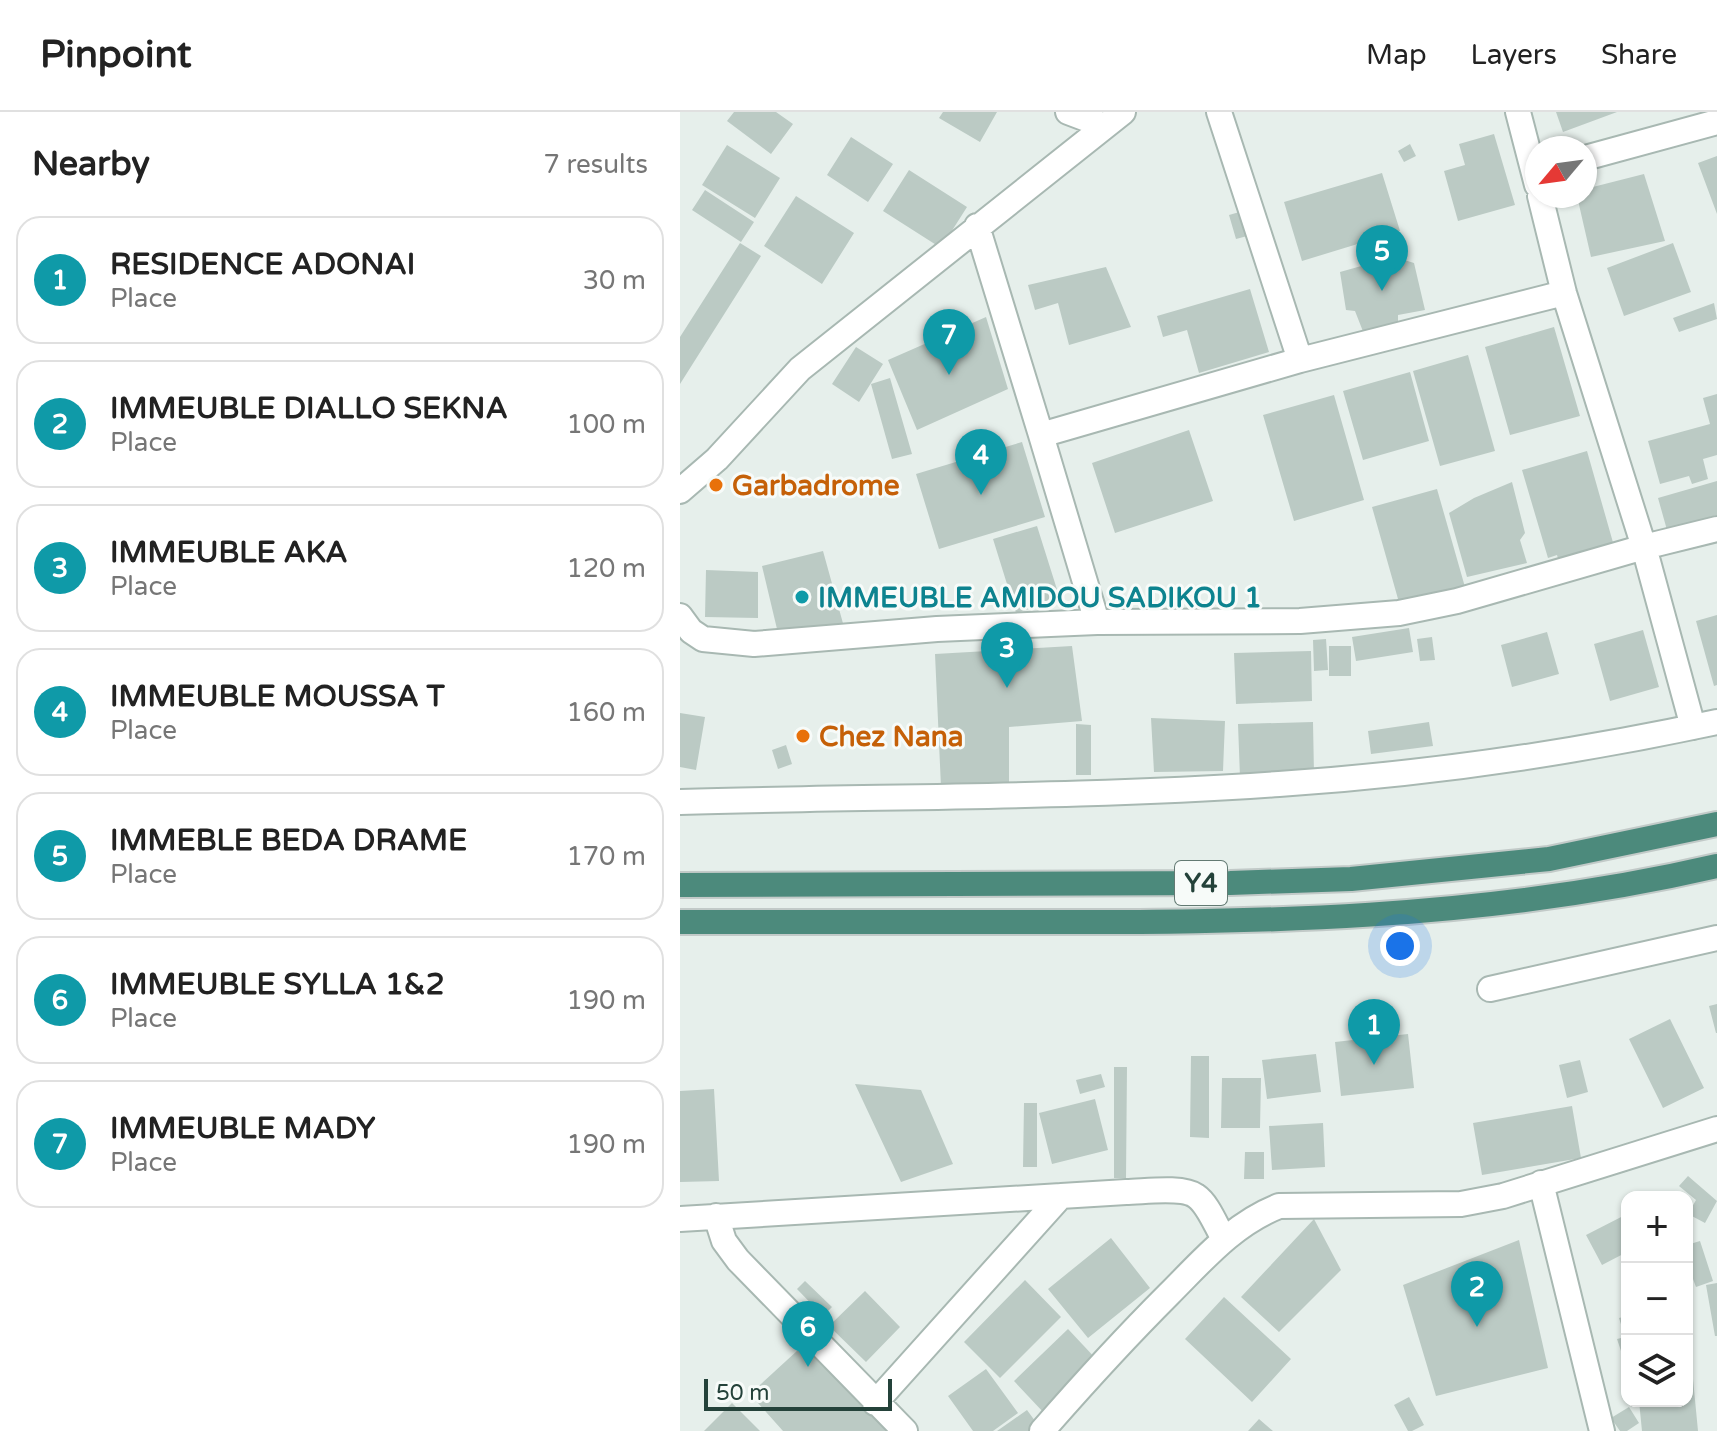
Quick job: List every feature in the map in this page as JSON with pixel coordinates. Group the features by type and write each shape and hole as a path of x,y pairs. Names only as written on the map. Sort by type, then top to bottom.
{"highway":[{"name":"Y4","path":"680,885 1230,883 1351,879 1549,859 1717,824"},
{"name":"Y4","path":"680,922 1157,923 1357,918 1528,901 1655,880 1717,866"}],"street":[{"path":"1068,112 1114,119"},
{"path":"1219,112 1300,360"},
{"path":"1518,112 1525,137"},
{"path":"680,491 717,459 800,369 1114,119"},
{"path":"1597,155 1717,122"},
{"path":"680,802 1145,791 1282,784 1490,763 1705,725 1644,547 1564,293 1543,208"},
{"path":"977,226 1097,622"},
{"path":"1041,435 1300,360 1564,293"},
{"path":"680,616 691,631 703,639 754,644 937,629 1097,622 1300,621 1399,613 1457,601 1717,529"},
{"path":"1490,989 1717,938"},
{"path":"1042,1431 1224,1239 1256,1215 1279,1206 1461,1204 1503,1196 1717,1129"},
{"path":"1541,1183 1594,1427"},
{"path":"680,1219 1183,1191 1196,1196 1203,1203 1224,1239"},
{"path":"875,1403 1061,1196"},
{"path":"716,1216 724,1241 738,1260 905,1431"}],"building":[{"path":"734,112 776,112 793,124 771,154 727,121"},
{"path":"943,112 997,112 980,142 939,118"},
{"path":"1556,112 1617,112 1563,132"},
{"path":"1494,134 1515,205 1458,221 1444,171 1465,165 1459,144"},
{"path":"851,137 893,164 868,202 827,175"},
{"path":"1410,144 1416,156 1404,162 1398,151"},
{"path":"727,145 780,178 755,218 702,185"},
{"path":"1717,156 1717,214 1698,163"},
{"path":"909,170 967,207 941,248 883,211"},
{"path":"1382,173 1400,231 1302,261 1284,202"},
{"path":"1644,174 1665,241 1591,257 1580,208 1597,208 1597,186"},
{"path":"705,190 754,222 741,242 692,210"},
{"path":"796,196 854,233 822,284 764,246"},
{"path":"1243,211 1251,235 1236,239 1229,215"},
{"path":"740,243 761,256 680,384 680,337"},
{"path":"1673,243 1691,292 1624,316 1607,268"},
{"path":"1401,259 1414,263 1425,310 1398,315 1398,326 1364,334 1355,311 1346,310 1340,272 1372,263 1383,270"},
{"path":"1106,267 1131,327 1069,345 1058,303 1035,310 1028,285"},
{"path":"1250,289 1269,352 1199,373 1187,330 1163,337 1157,316"},
{"path":"1714,303 1717,319 1679,332 1673,318"},
{"path":"986,317 1008,389 917,430 888,360"},
{"path":"1554,327 1580,416 1510,435 1485,347"},
{"path":"856,347 883,364 859,402 832,384"},
{"path":"1468,355 1495,451 1440,466 1413,371"},
{"path":"1410,372 1429,441 1363,460 1343,391"},
{"path":"890,378 912,454 892,459 871,384"},
{"path":"1717,394 1717,455 1703,459 1708,479 1692,484 1689,476 1660,484 1648,441 1710,424 1703,398"},
{"path":"1334,395 1364,500 1294,521 1263,415"},
{"path":"1189,430 1213,501 1115,533 1092,463"},
{"path":"1022,442 1045,517 939,549 916,474"},
{"path":"1587,451 1614,546 1559,562 1557,555 1548,558 1522,470"},
{"path":"1717,481 1717,515 1706,518 1708,522 1667,530 1658,498"},
{"path":"1512,482 1525,533 1520,540 1527,563 1467,577 1449,513 1474,498"},
{"path":"1437,489 1465,587 1400,606 1372,507"},
{"path":"1037,526 1060,599 1016,613 993,539"},
{"name":"IMMEUBLE AMIDOU SADIKOU 1","path":"823,551 844,627 777,629 762,566"},
{"path":"706,570 758,572 758,618 705,617"},
{"path":"1717,615 1717,685 1714,686 1696,621"},
{"path":"1409,628 1413,652 1356,661 1352,637"},
{"path":"1643,630 1659,687 1610,701 1594,644"},
{"path":"1547,632 1559,674 1512,687 1501,645"},
{"path":"1432,637 1435,660 1420,661 1417,639"},
{"path":"1326,639 1328,670 1314,671 1313,640"},
{"path":"1072,646 1082,721 1009,727 1009,786 941,787 935,654"},
{"path":"1329,646 1351,646 1351,676 1329,676"},
{"path":"1311,651 1312,701 1236,704 1234,653"},
{"path":"680,713 705,717 696,770 680,767"},
{"path":"1151,718 1225,721 1223,771 1154,772"},
{"path":"1313,722 1314,774 1240,777 1238,724"},
{"path":"1429,722 1433,746 1371,754 1368,731"},
{"path":"1076,724 1091,725 1091,775 1076,775"},
{"path":"786,745 792,764 778,769 772,750"},
{"path":"1717,1004 1717,1033 1716,1033 1709,1006"},
{"path":"1670,1019 1704,1088 1663,1108 1629,1039"},
{"path":"1408,1034 1414,1088 1341,1096 1335,1042"},
{"path":"1316,1054 1321,1092 1267,1099 1262,1060"},
{"path":"1191,1056 1209,1056 1209,1138 1190,1137"},
{"path":"1580,1060 1588,1092 1567,1098 1559,1065"},
{"path":"1114,1067 1127,1067 1126,1178 1114,1178"},
{"path":"1101,1074 1105,1087 1080,1094 1076,1080"},
{"path":"1222,1078 1261,1078 1260,1128 1221,1128"},
{"path":"855,1084 921,1090 953,1164 901,1182"},
{"path":"714,1089 719,1181 680,1182 680,1091"},
{"path":"1095,1099 1108,1150 1052,1164 1039,1113"},
{"path":"1024,1103 1037,1103 1037,1167 1023,1167"},
{"path":"1572,1106 1581,1158 1482,1175 1473,1123"},
{"path":"1323,1123 1325,1167 1272,1170 1269,1126"},
{"path":"1245,1152 1264,1152 1264,1179 1244,1179"},
{"path":"1688,1176 1717,1201 1705,1223 1693,1217 1696,1200 1693,1191 1685,1191 1679,1186"},
{"path":"1621,1217 1621,1255 1602,1265 1586,1235"},
{"path":"1314,1219 1341,1270 1279,1332 1241,1297"},
{"path":"1111,1238 1150,1288 1088,1338 1048,1289"},
{"path":"1519,1240 1548,1368 1436,1396 1403,1285"},
{"path":"1700,1241 1713,1281 1696,1287 1693,1279 1693,1243"},
{"path":"1025,1280 1061,1317 1000,1378 964,1342"},
{"path":"805,1281 832,1307 823,1316 797,1289"},
{"path":"1717,1283 1717,1336 1715,1336 1706,1285"},
{"path":"865,1291 900,1327 866,1362 829,1326"},
{"path":"1224,1297 1291,1359 1252,1402 1185,1339"},
{"path":"1068,1329 1098,1361 1044,1413 1014,1381"},
{"path":"810,1339 899,1431 783,1431 750,1394"},
{"path":"986,1369 1018,1413 993,1431 973,1431 948,1396"},
{"path":"1693,1379 1698,1431 1642,1431 1640,1407 1693,1407"},
{"path":"1409,1397 1424,1425 1412,1431 1408,1431 1394,1405"},
{"path":"732,1403 760,1431 704,1431"},
{"path":"1629,1407 1639,1423 1627,1431 1620,1431 1611,1418"},
{"path":"1027,1410 1038,1425 1030,1431 997,1431"},
{"path":"1259,1419 1273,1431 1248,1431"}],"place":[{"name":"IMMEBLE BEDA DRAME","path":"1382,291"},
{"name":"IMMEUBLE MADY","path":"949,375"},
{"name":"Garbadrome","path":"716,485"},
{"name":"IMMEUBLE MOUSSA T","path":"981,495"},
{"name":"IMMEUBLE AMIDOU SADIKOU 1","path":"802,597"},
{"name":"IMMEUBLE AKA","path":"1007,688"},
{"name":"Chez Nana","path":"803,736"},
{"name":"RESIDENCE ADONAI","path":"1374,1065"},
{"name":"IMMEUBLE DIALLO SEKNA","path":"1477,1327"},
{"name":"IMMEUBLE SYLLA 1&2","path":"808,1367"}]}
